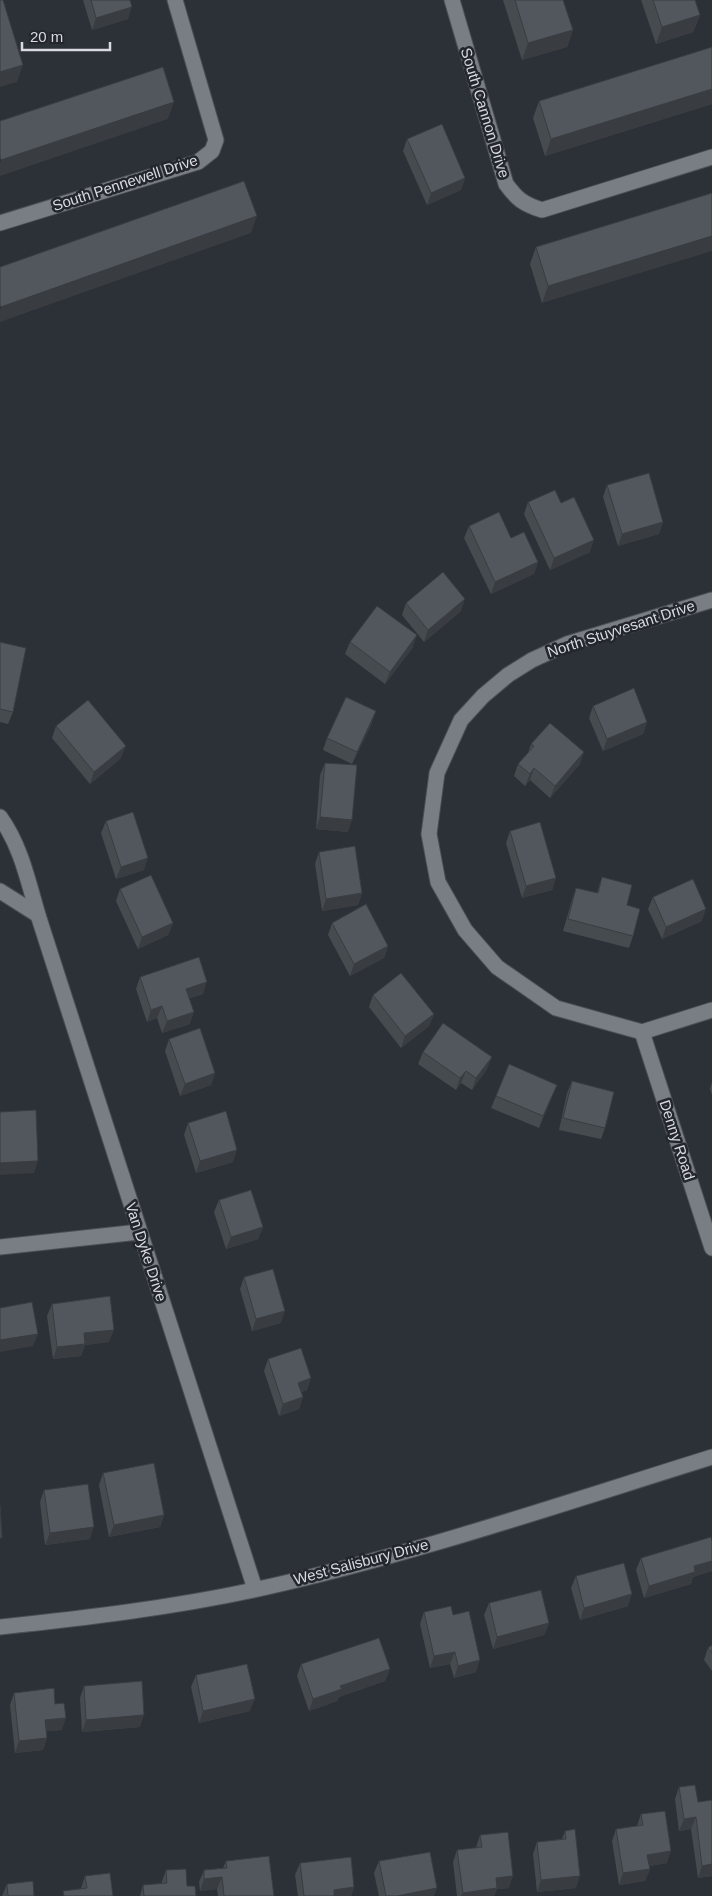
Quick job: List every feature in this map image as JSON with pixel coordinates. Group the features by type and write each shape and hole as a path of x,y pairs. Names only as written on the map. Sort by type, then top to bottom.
{"street":[{"name":"South Pennewell Drive","path":"0,223 198,162 212,151 216,140 175,0"},
{"name":"South Cannon Drive","path":"452,0 506,184 516,197 527,206 542,210 712,157"},
{"name":"North Stuyvesant Drive","path":"642,1032 556,1008 497,967 464,930 438,882 429,834 437,773 461,720 482,696 508,675 532,660 568,644 712,600"},
{"name":"Van Dyke Drive","path":"0,817 12,834 22,857 38,915 255,1590"},
{"path":"0,891 38,915"},
{"path":"642,1032 712,1010"},
{"name":"Denny Road","path":"642,1032 712,1248"},
{"path":"0,1247 140,1232"},
{"name":"West Salisbury Drive","path":"0,1628 154,1609 255,1590 449,1539 712,1457"}],"building":[{"path":"0,0 3,0 23,65 0,72"},
{"path":"91,0 130,0 132,7 96,18"},
{"path":"515,0 563,0 573,30 528,43"},
{"path":"653,0 695,0 700,15 662,27"},
{"path":"712,47 712,89 551,139 539,101"},
{"path":"163,67 174,102 1,160 0,121"},
{"path":"442,124 465,178 431,193 407,139"},
{"path":"244,181 257,216 1,307 0,267"},
{"path":"712,193 712,236 548,286 536,247"},
{"path":"649,473 663,522 622,534 607,485"},
{"path":"555,490 561,503 574,497 594,540 554,558 528,502"},
{"path":"499,512 511,538 524,532 538,562 495,582 469,526"},
{"path":"443,572 465,599 428,630 406,603"},
{"path":"377,606 417,635 390,672 350,642"},
{"path":"0,642 26,648 13,712 0,709"},
{"path":"634,688 647,722 607,739 593,706"},
{"path":"346,697 376,711 357,752 327,738"},
{"path":"88,700 126,746 94,772 56,726"},
{"path":"550,723 584,752 555,786 534,768 530,774 518,764 534,746 531,744"},
{"path":"325,763 357,765 352,820 320,817"},
{"path":"133,812 148,858 121,867 106,821"},
{"path":"540,822 556,878 526,886 510,831"},
{"path":"355,846 362,893 326,899 319,852"},
{"path":"151,875 173,923 142,937 120,889"},
{"path":"602,877 632,885 627,905 640,909 633,936 568,919 576,888 598,893"},
{"path":"693,879 706,909 666,927 653,897"},
{"path":"366,904 388,946 354,964 332,923"},
{"path":"199,957 207,982 186,989 194,1012 167,1021 162,1006 151,1010 140,977"},
{"path":"401,973 434,1014 405,1036 373,995"},
{"path":"443,1023 492,1057 476,1078 466,1071 460,1078 423,1052"},
{"path":"200,1028 215,1073 185,1084 169,1039"},
{"path":"509,1064 557,1085 543,1116 496,1096"},
{"path":"572,1081 614,1092 605,1128 563,1118"},
{"path":"36,1110 38,1161 0,1163 0,1112"},
{"path":"226,1111 237,1150 200,1161 188,1123"},
{"path":"251,1190 263,1227 231,1237 219,1200"},
{"path":"273,1269 285,1311 256,1319 244,1277"},
{"path":"110,1296 114,1330 84,1333 85,1344 57,1347 52,1304"},
{"path":"32,1302 38,1334 0,1340 0,1308"},
{"path":"301,1348 311,1378 298,1383 303,1397 283,1404 268,1359"},
{"path":"154,1463 164,1515 114,1525 103,1473"},
{"path":"88,1484 94,1527 50,1533 44,1490"},
{"path":"0,1505 2,1538 0,1538"},
{"path":"711,1537 712,1561 694,1566 695,1572 649,1586 641,1558"},
{"path":"624,1563 632,1594 584,1608 576,1576"},
{"path":"541,1590 549,1623 497,1637 489,1603"},
{"path":"451,1606 453,1615 469,1611 480,1660 458,1666 455,1652 434,1656 424,1612"},
{"path":"379,1638 390,1669 340,1686 342,1689 313,1699 301,1664"},
{"path":"712,1645 712,1653 708,1648"},
{"path":"247,1664 255,1699 203,1711 196,1675"},
{"path":"142,1681 144,1715 86,1720 84,1686"},
{"path":"54,1688 55,1704 64,1703 66,1718 45,1720 47,1738 19,1741 14,1693"},
{"path":"695,1785 698,1802 712,1800 712,1864 702,1866 696,1817 684,1819 679,1787"},
{"path":"665,1811 671,1851 647,1855 650,1869 623,1873 616,1829 643,1825 641,1814"},
{"path":"575,1829 580,1876 541,1880 537,1842 566,1839 565,1831"},
{"path":"508,1832 513,1876 496,1878 497,1888 463,1893 457,1850 482,1847 480,1835"},
{"path":"430,1852 437,1888 397,1896 386,1896 379,1861"},
{"path":"269,1856 274,1896 224,1896 222,1877 204,1879 204,1870 227,1868 226,1861"},
{"path":"351,1857 354,1887 334,1890 334,1896 304,1896 300,1863"},
{"path":"186,1869 187,1886 195,1886 196,1896 144,1896 143,1885 167,1883 166,1870"},
{"path":"110,1873 113,1896 64,1896 63,1891 87,1888 85,1876"},
{"path":"33,1881 34,1896 8,1896 7,1884"}]}
